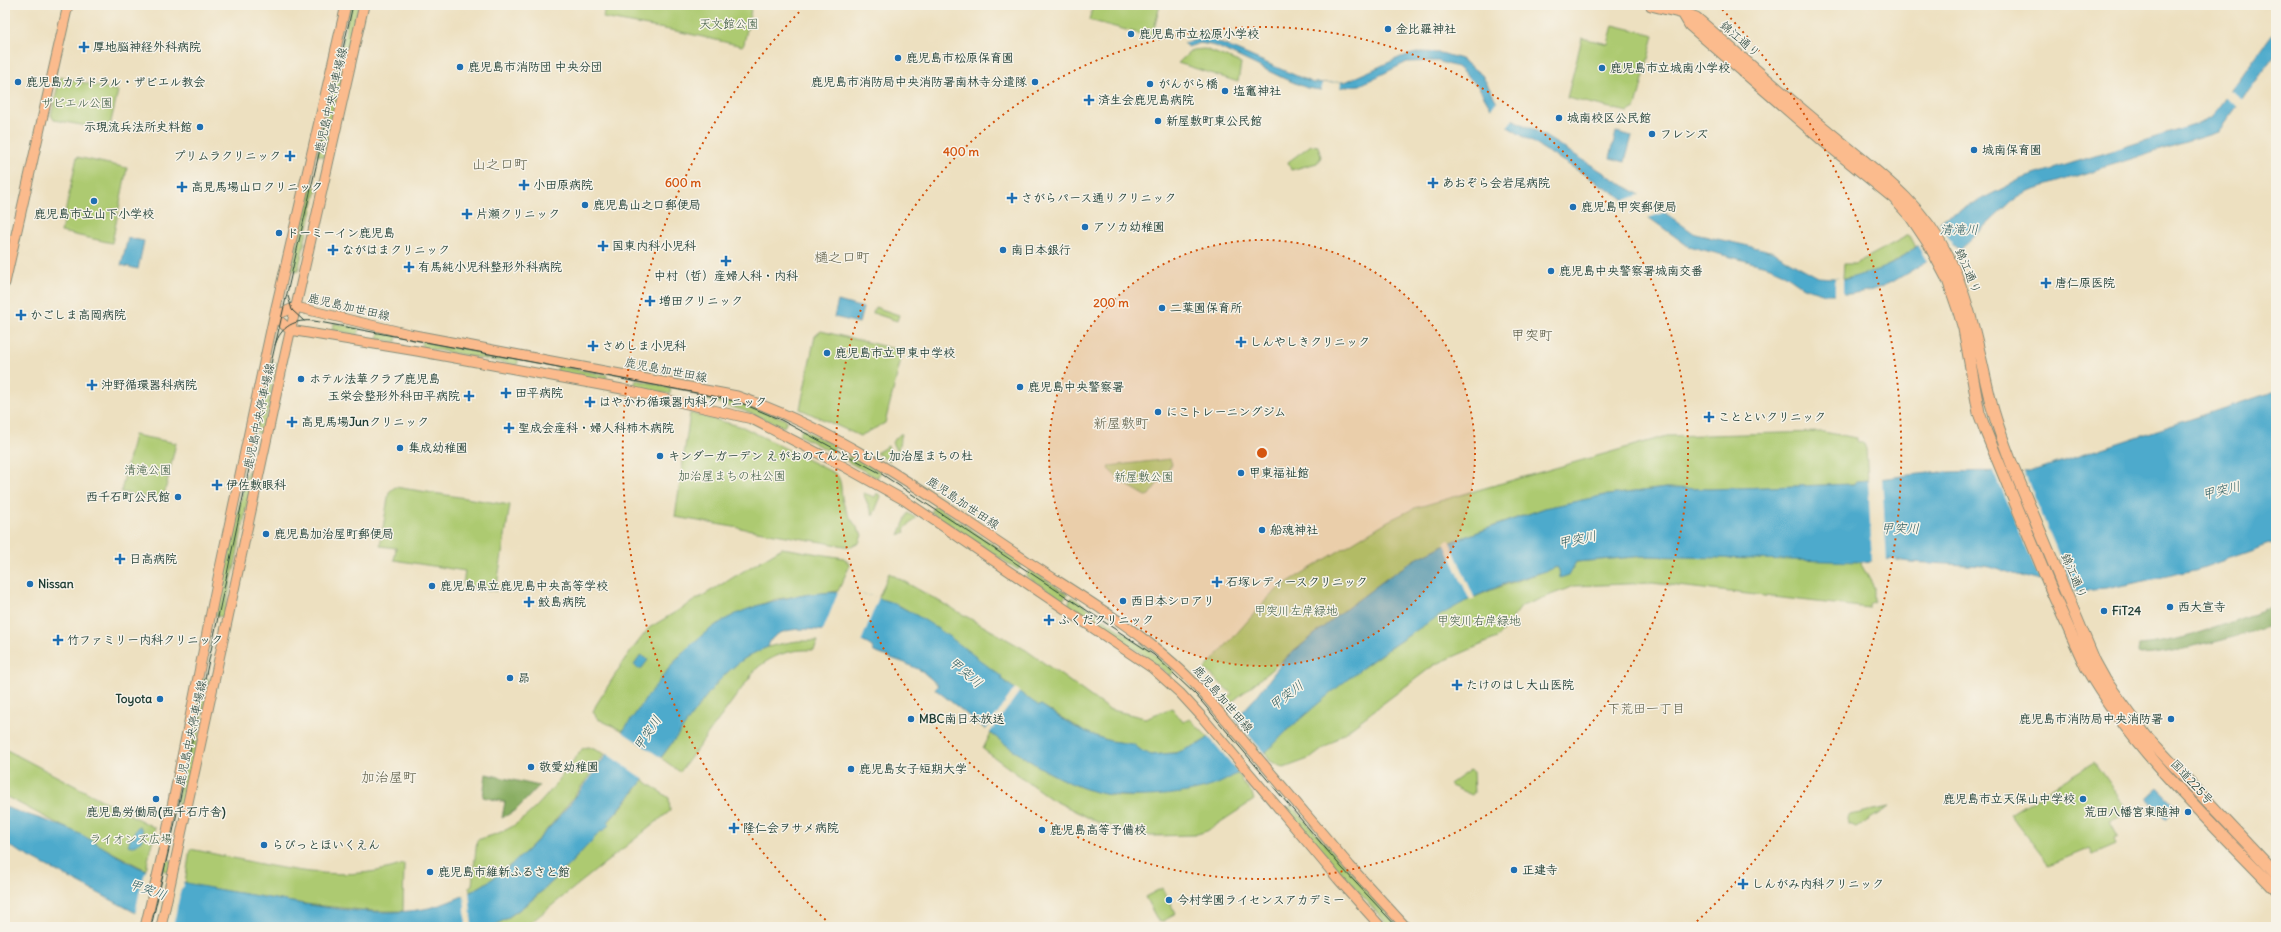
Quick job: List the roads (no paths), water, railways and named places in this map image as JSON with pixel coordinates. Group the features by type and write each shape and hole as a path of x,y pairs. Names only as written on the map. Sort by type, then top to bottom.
{"highway":[{"name":"錦江通り","path":"1651,5 1696,18 1836,139 1896,187 1915,206 1923,226 1942,256 1973,318 1990,400 2011,462 2095,662 2101,683"},
{"name":"錦江通り","path":"1942,256 1964,329 1979,413 1997,461 2080,654 2101,683"},
{"name":"国道225号","path":"2101,683 2146,736 2276,874"},
{"name":"国道225号","path":"2101,683 2148,755 2276,890"}],"main road":[{"path":"5,283 68,5"},
{"name":"鹿児島中央停車場線","path":"145,926 158,871 221,562 274,316 346,5"},
{"name":"鹿児島中央停車場線","path":"161,927 290,330 364,5"},
{"path":"1673,5 1683,13"},
{"name":"鹿児島加世田線","path":"274,316 296,307 409,334 737,396 768,406 856,450 932,496 1160,652 1189,676 1350,866 1406,927"},
{"path":"274,316 290,330 411,350 622,389 752,419 843,466 904,500 1128,651 1173,686 1202,717 1338,879 1381,927"}],"water":[{"name":"清滝川","path":"2276,29 2276,54 2218,132 2028,191 2012,201 1960,250 1954,245 1894,281 1873,290 1849,294 1825,294 1803,287 1781,272 1770,267 1688,246 1619,196 1508,127 1491,108 1478,86 1457,67 1437,61 1407,62 1360,85 1320,90 1307,88 1285,79 1216,46 1200,43 1188,47 1183,43 1201,39 1213,40 1313,83 1345,82 1401,57 1421,52 1441,53 1461,59 1482,75 1497,102 1514,120 1538,132 1638,194 1695,234 1771,251 1818,277 1847,279 1894,263 1915,248 1941,220 2021,179 2201,123 2212,116"},
{"path":"1616,132 1632,136 1625,162 1610,158"},
{"path":"128,238 144,241 138,269 121,265"},
{"path":"838,301 863,308 859,323 834,317"},
{"name":"甲突川","path":"2276,391 2276,542 2199,569 2107,589 2076,591 1985,566 1909,562 1890,559 1862,562 1646,556 1576,562 1569,575 1560,578 1557,567 1515,580 1473,597 1433,620 1394,645 1353,675 1327,696 1250,765 1224,781 1196,790 1159,795 1122,796 1092,791 1070,783 1029,760 990,733 935,689 938,685 922,671 874,652 872,647 849,637 833,632 799,629 784,632 773,637 768,647 752,654 725,675 713,688 657,763 608,822 610,824 602,832 601,831 550,884 523,907 492,927 176,927 138,914 5,844 5,807 54,823 73,831 138,867 182,882 346,910 369,912 413,911 433,907 467,894 498,875 526,852 552,825 576,796 674,662 704,633 716,625 747,609 769,602 816,593 841,593 866,595 890,602 928,622 1002,677 1001,679 1039,706 1041,705 1075,727 1110,741 1133,744 1142,751 1151,755 1176,753 1199,744 1236,719 1256,697 1285,659 1338,615 1390,576 1416,559 1448,543 1545,508 1601,496 1666,488 1710,489 1854,484 1856,481 1929,473 1979,471 2030,472"},
{"path":"641,655 648,660 642,668 638,669 634,665"},
{"path":"2159,788 2178,807 2166,819 2147,799"},
{"path":"138,826 142,829 143,839 136,845 128,845 131,838 135,837 134,833"}],"tram line":[{"path":"151,927 173,832 272,359 353,5"},
{"path":"288,296 292,310 304,321"},
{"path":"275,345 281,333 290,325 301,321 314,321 718,397 741,403 781,420 880,473 1154,655 1196,695 1342,868 1397,927"}],"place":[{"name":"金比羅神社","path":"1388,29"},
{"name":"鹿児島市立松原小学校","path":"1131,34"},
{"name":"厚地脳神経外科病院","path":"84,47"},
{"name":"鹿児島市松原保育園","path":"898,58"},
{"name":"鹿児島市消防団 中央分団","path":"460,67"},
{"name":"鹿児島市立城南小学校","path":"1602,68"},
{"name":"鹿児島カテドラル・ザビエル教会","path":"18,82"},
{"name":"鹿児島市消防局中央消防署南林寺分遣隊","path":"1035,82"},
{"name":"がんがら橋","path":"1150,84"},
{"name":"塩竃神社","path":"1225,91"},
{"name":"済生会鹿児島病院","path":"1089,100"},
{"name":"城南校区公民館","path":"1559,118"},
{"name":"新屋敷町東公民館","path":"1158,121"},
{"name":"示現流兵法所史料館","path":"200,127"},
{"name":"フレンズ","path":"1652,134"},
{"name":"城南保育園","path":"1974,150"},
{"name":"プリムラクリニック","path":"290,156"},
{"name":"あおぞら会岩尾病院","path":"1433,183"},
{"name":"小田原病院","path":"524,185"},
{"name":"高見馬場山口クリニック","path":"182,187"},
{"name":"さがらパース通りクリニック","path":"1012,198"},
{"name":"鹿児島市立山下小学校","path":"94,201"},
{"name":"鹿児島山之口郵便局","path":"585,205"},
{"name":"鹿児島甲突郵便局","path":"1573,207"},
{"name":"片瀬クリニック","path":"467,214"},
{"name":"アソカ幼稚園","path":"1085,227"},
{"name":"ドーミーイン鹿児島","path":"279,233"},
{"name":"国東内科小児科","path":"603,246"},
{"name":"ながはまクリニック","path":"333,250"},
{"name":"南日本銀行","path":"1003,250"},
{"name":"中村（哲）産婦人科・内科","path":"726,261"},
{"name":"有馬純小児科整形外科病院","path":"409,267"},
{"name":"鹿児島中央警察署城南交番","path":"1551,271"},
{"name":"唐仁原医院","path":"2046,283"},
{"name":"増田クリニック","path":"650,301"},
{"name":"二葉園保育所","path":"1162,308"},
{"name":"かごしま高岡病院","path":"21,315"},
{"name":"しんやしきクリニック","path":"1241,342"},
{"name":"さめしま小児科","path":"593,346"},
{"name":"鹿児島市立甲東中学校","path":"827,353"},
{"name":"ホテル法華クラブ鹿児島","path":"301,379"},
{"name":"沖野循環器科病院","path":"92,385"},
{"name":"鹿児島中央警察署","path":"1020,387"},
{"name":"田平病院","path":"506,393"},
{"name":"玉栄会整形外科田平病院","path":"469,396"},
{"name":"はやかわ循環器内科クリニック","path":"590,402"},
{"name":"にこトレーニングジム","path":"1158,412"},
{"name":"ことといクリニック","path":"1709,417"},
{"name":"高見馬場Junクリニック","path":"292,422"},
{"name":"聖成会産科・婦人科柿木病院","path":"509,428"},
{"name":"集成幼稚園","path":"400,448"},
{"name":"キンダーガーデン えがおのてんとうむし 加治屋まちの杜","path":"660,456"},
{"name":"甲東福祉館","path":"1241,473"},
{"name":"伊佐敷眼科","path":"217,485"},
{"name":"西千石町公民館","path":"178,497"},
{"name":"船魂神社","path":"1262,530"},
{"name":"鹿児島加治屋町郵便局","path":"266,534"},
{"name":"日高病院","path":"120,559"},
{"name":"石塚レディースクリニック","path":"1217,582"},
{"name":"Nissan","path":"30,584"},
{"name":"鹿児島県立鹿児島中央高等学校","path":"432,586"},
{"name":"西日本シロアリ","path":"1123,601"},
{"name":"鮫島病院","path":"529,602"},
{"name":"西大宣寺","path":"2170,607"},
{"name":"FiT24","path":"2104,611"},
{"name":"ふくだクリニック","path":"1049,620"},
{"name":"竹ファミリー内科クリニック","path":"58,640"},
{"name":"昴","path":"510,678"},
{"name":"たけのはし大山医院","path":"1457,685"},
{"name":"Toyota","path":"160,699"},
{"name":"MBC南日本放送","path":"911,719"},
{"name":"鹿児島市消防局中央消防署","path":"2171,719"},
{"name":"敬愛幼稚園","path":"531,767"},
{"name":"鹿児島女子短期大学","path":"851,769"},
{"name":"鹿児島労働局(西千石庁舎)","path":"156,799"},
{"name":"鹿児島市立天保山中学校","path":"2083,799"},
{"name":"荒田八幡宮東随神","path":"2188,812"},
{"name":"隆仁会ヲサメ病院","path":"734,828"},
{"name":"鹿児島高等予備校","path":"1042,830"},
{"name":"らびっとほいくえん","path":"264,845"},
{"name":"正建寺","path":"1514,870"},
{"name":"鹿児島市維新ふるさと館","path":"430,872"},
{"name":"しんがみ内科クリニック","path":"1743,884"},
{"name":"今村学園ライセンスアカデミー","path":"1169,900"}],"district":[{"name":"山之口町","path":"500,164"},
{"name":"樋之口町","path":"842,257"},
{"name":"甲突町","path":"1532,335"},
{"name":"新屋敷町","path":"1121,423"},
{"name":"下荒田一丁目","path":"1646,708"},
{"name":"加治屋町","path":"389,777"}],"park label":[{"name":"天文館公園","path":"729,24"},
{"name":"ザビエル公園","path":"77,103"},
{"name":"清滝公園","path":"148,470"},
{"name":"加治屋まちの杜公園","path":"732,476"},
{"name":"新屋敷公園","path":"1144,477"},
{"name":"甲突川左岸緑地","path":"1296,611"},
{"name":"甲突川右岸緑地","path":"1479,621"},
{"name":"ライオンズ広場","path":"131,839"}]}
